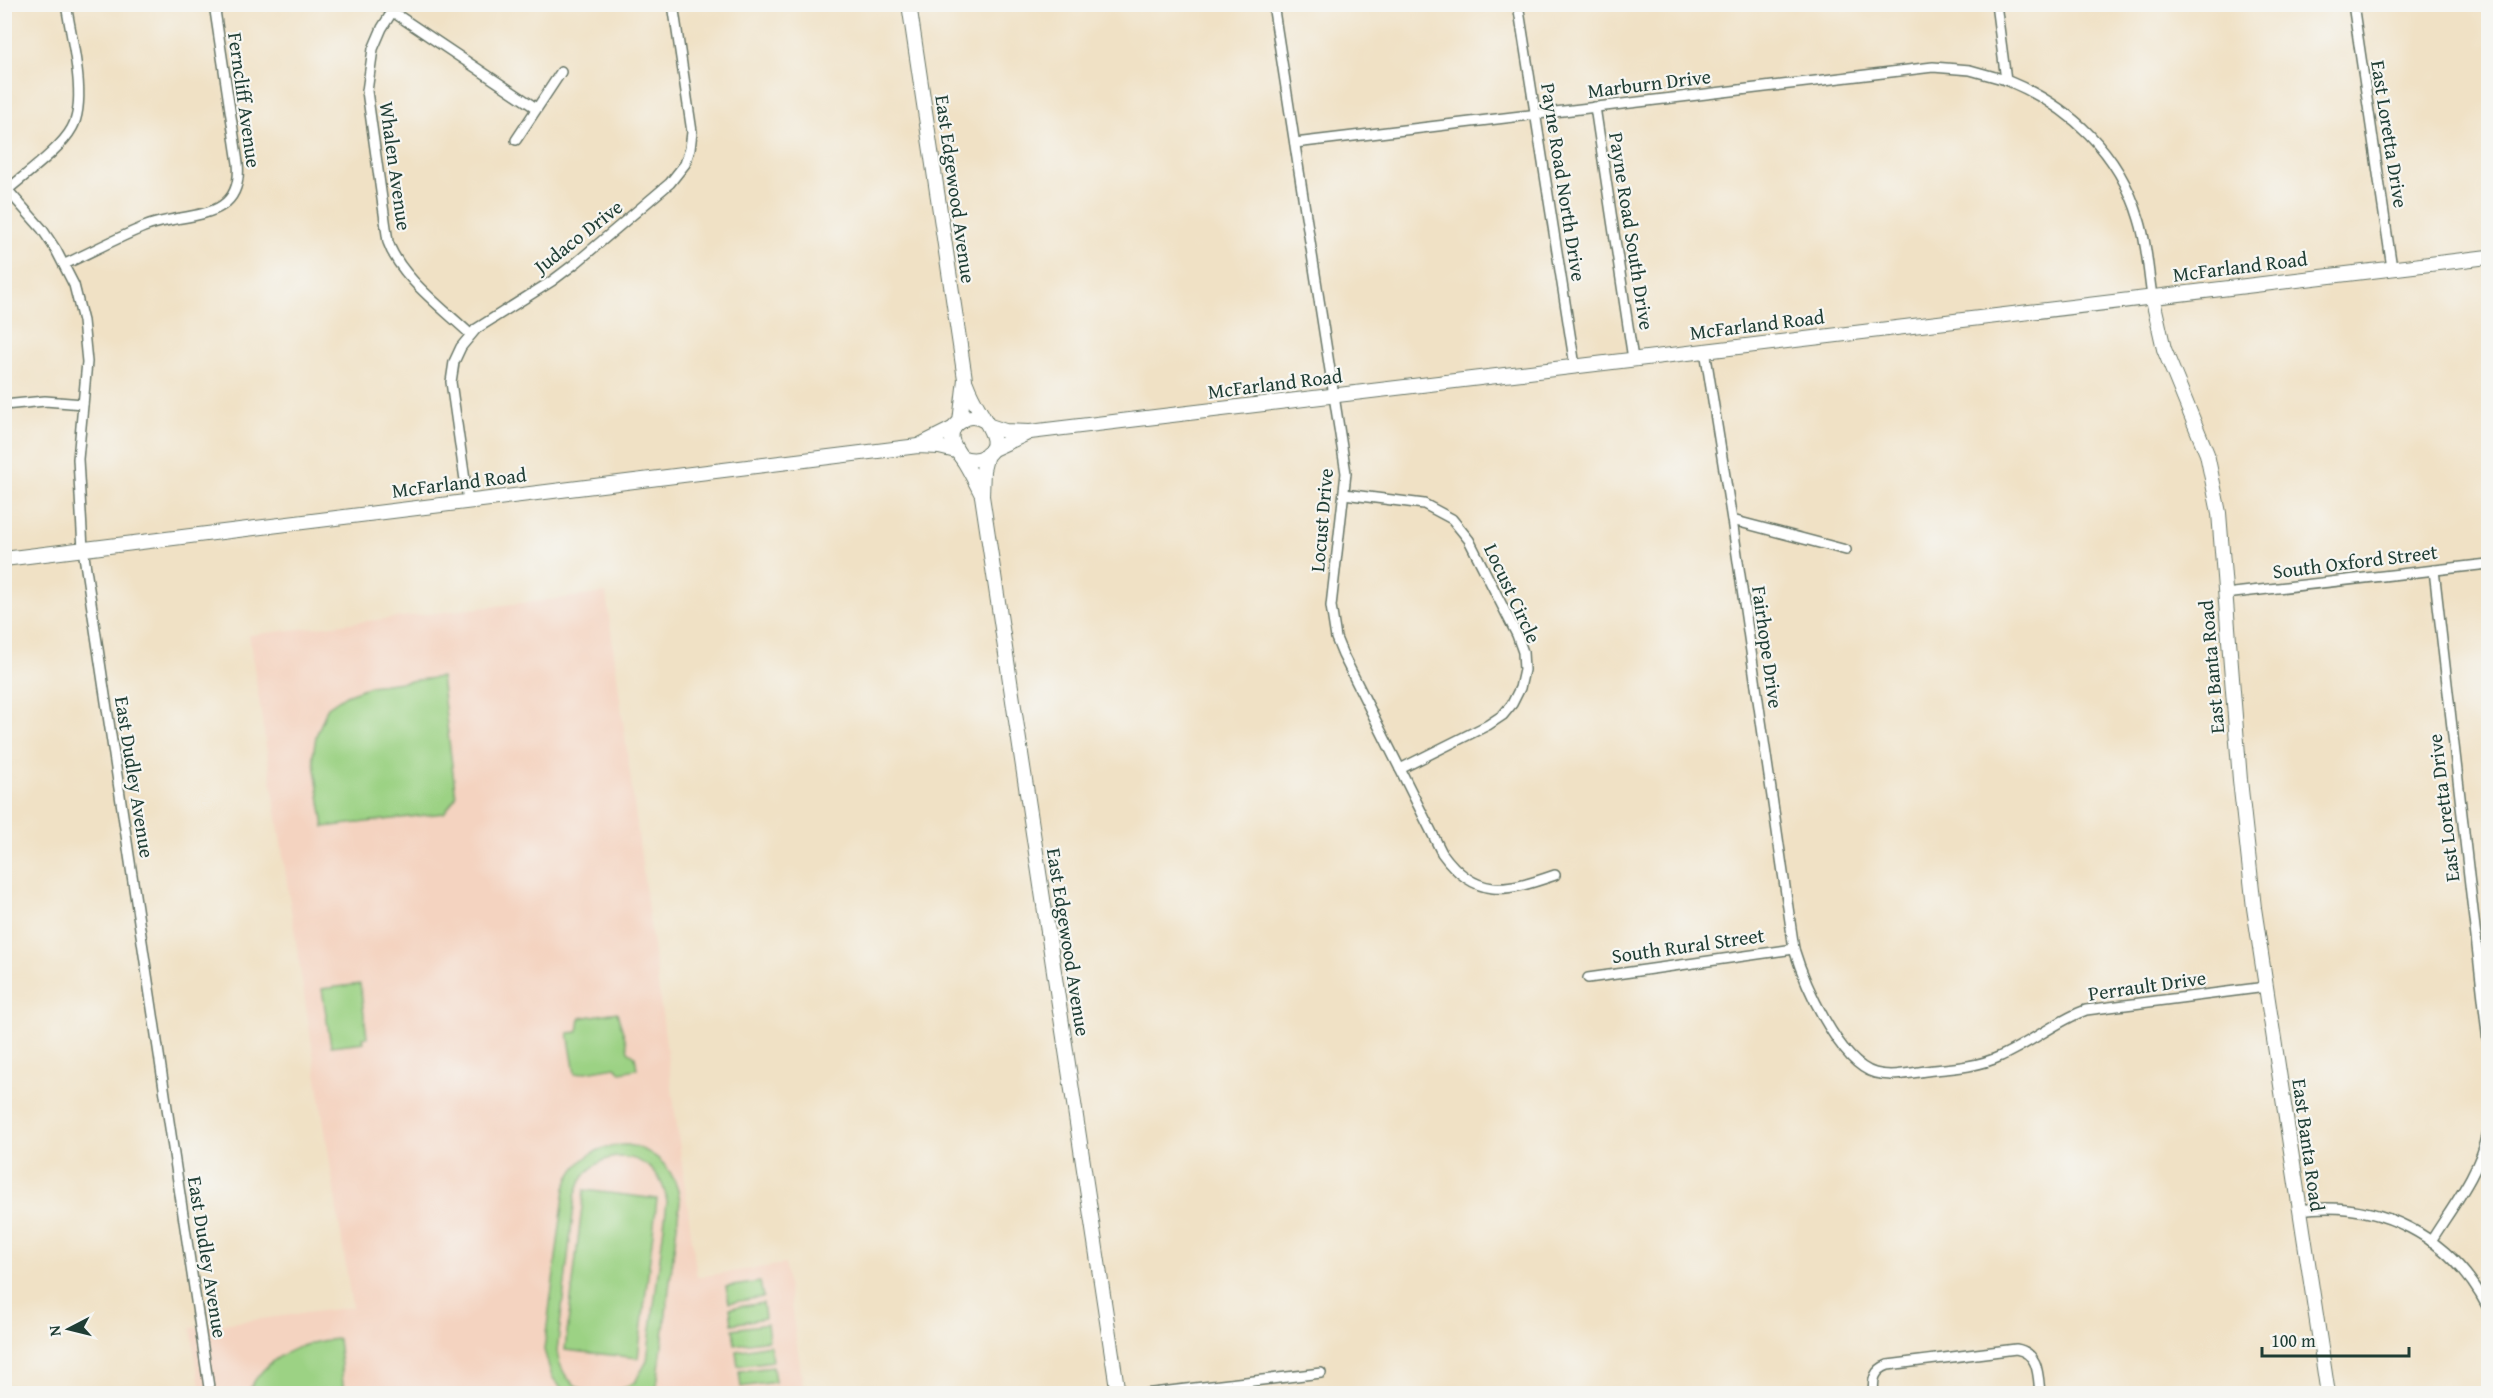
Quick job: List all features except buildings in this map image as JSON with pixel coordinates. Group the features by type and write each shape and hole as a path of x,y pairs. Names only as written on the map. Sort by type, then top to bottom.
{"street":[{"path":"6,190 64,139 73,128 78,115 80,101 66,4"},
{"name":"Ferncliff Avenue","path":"65,264 147,225 211,212 232,194 237,181 238,167 214,4"},
{"path":"381,4 394,8 536,108"},
{"name":"Judaco Drive","path":"470,334 552,281 636,214 680,172 690,149 692,132 673,4"},
{"name":"East Edgewood Avenue","path":"909,4 965,379 972,398 994,435 983,470 982,496 1118,1394"},
{"name":"Locust Drive","path":"1273,4 1345,466 1331,606 1333,624 1343,655 1447,861 1464,877 1479,886 1502,890 1516,888 1555,875"},
{"name":"Payne Road North Drive","path":"1518,4 1575,366"},
{"path":"1996,4 2006,80"},
{"name":"East Loretta Drive","path":"2353,4 2392,268"},
{"name":"Whalen Avenue","path":"394,8 373,49 367,91 388,242 394,257 407,273 470,334"},
{"name":"Marburn Drive","path":"1295,143 1933,67 1970,70 2006,80"},
{"path":"516,140 561,72"},
{"name":"East Banta Road","path":"2006,80 2031,91 2066,113 2093,137 2113,162 2134,202 2139,220 2164,349 2211,468 2219,513 2240,780 2254,908 2328,1394"},
{"name":"Payne Road South Drive","path":"1595,107 1633,359"},
{"name":"East Dudley Avenue","path":"6,190 45,232 65,264 78,298 86,334 87,362 78,459 83,549 210,1394"},
{"name":"McFarland Road","path":"988,423 1005,431 1030,432 2488,257"},
{"path":"468,501 451,382 455,357 470,334"},
{"name":"Fairhope Drive","path":"1705,350 1794,949"},
{"name":"East Edgewood Avenue","path":"965,379 957,425 952,438 982,496"},
{"path":"4,405 45,401 83,405"},
{"path":"957,425 972,417 988,423"},
{"name":"McFarland Road","path":"918,446 957,425"},
{"name":"McFarland Road","path":"989,452 1030,432"},
{"name":"McFarland Road","path":"4,559 918,446 939,447 959,454"},
{"path":"959,454 978,460 989,452"},
{"name":"Locust Circle","path":"1344,494 1420,503 1437,509 1452,519 1469,540 1523,652 1524,670 1520,688 1506,711 1488,725 1400,769"},
{"path":"1732,520 1846,550"},
{"name":"South Oxford Street","path":"2225,594 2488,564"},
{"name":"East Loretta Drive","path":"2434,570 2488,1042"},
{"name":"South Rural Street","path":"1588,978 1794,949"},
{"name":"Perrault Drive","path":"1794,949 1807,986 1848,1055 1865,1069 1887,1075 1959,1068 1987,1062 2017,1048 2069,1017 2096,1008 2266,987"},
{"path":"2431,1241 2471,1178 2488,1133"},
{"path":"2299,1210 2329,1207 2365,1211 2400,1222 2431,1241 2466,1275 2488,1308"},
{"path":"1874,1394 1872,1383 1881,1367 2016,1349 2029,1353 2037,1365 2040,1394"},
{"path":"1144,1394 1321,1373"}],"shaded area":[{"path":"606,593 697,1277 785,1264 804,1393 201,1393 191,1328 352,1307 249,635"}],"green space":[{"path":"441,677 456,797 444,813 324,827 313,756 316,736 328,707 346,695 370,686"},
{"path":"360,984 367,1037 363,1038 364,1042 331,1046 322,989"},
{"path":"617,1012 628,1051 635,1056 637,1069 621,1072 615,1067 575,1074 568,1033 578,1032 580,1018"},
{"path":"628,1145 648,1152 664,1164 674,1180 680,1201 656,1393 643,1393 643,1391 613,1393 635,1382 647,1361 667,1202 662,1183 652,1169 638,1161 623,1157 608,1159 594,1166 582,1179 575,1197 557,1351 561,1366 568,1378 579,1387 593,1393 565,1393 552,1377 544,1350 565,1188 575,1169 589,1155 607,1147"},
{"path":"584,1190 657,1199 638,1358 565,1350"},
{"path":"760,1282 763,1297 729,1303 726,1287"},
{"path":"763,1303 765,1318 732,1324 730,1308"},
{"path":"767,1324 769,1340 735,1345 733,1329"},
{"path":"338,1339 344,1393 248,1393 263,1370 273,1361 310,1343"},
{"path":"770,1345 772,1361 738,1366 736,1351"},
{"path":"773,1367 775,1382 741,1387 739,1371"}]}
